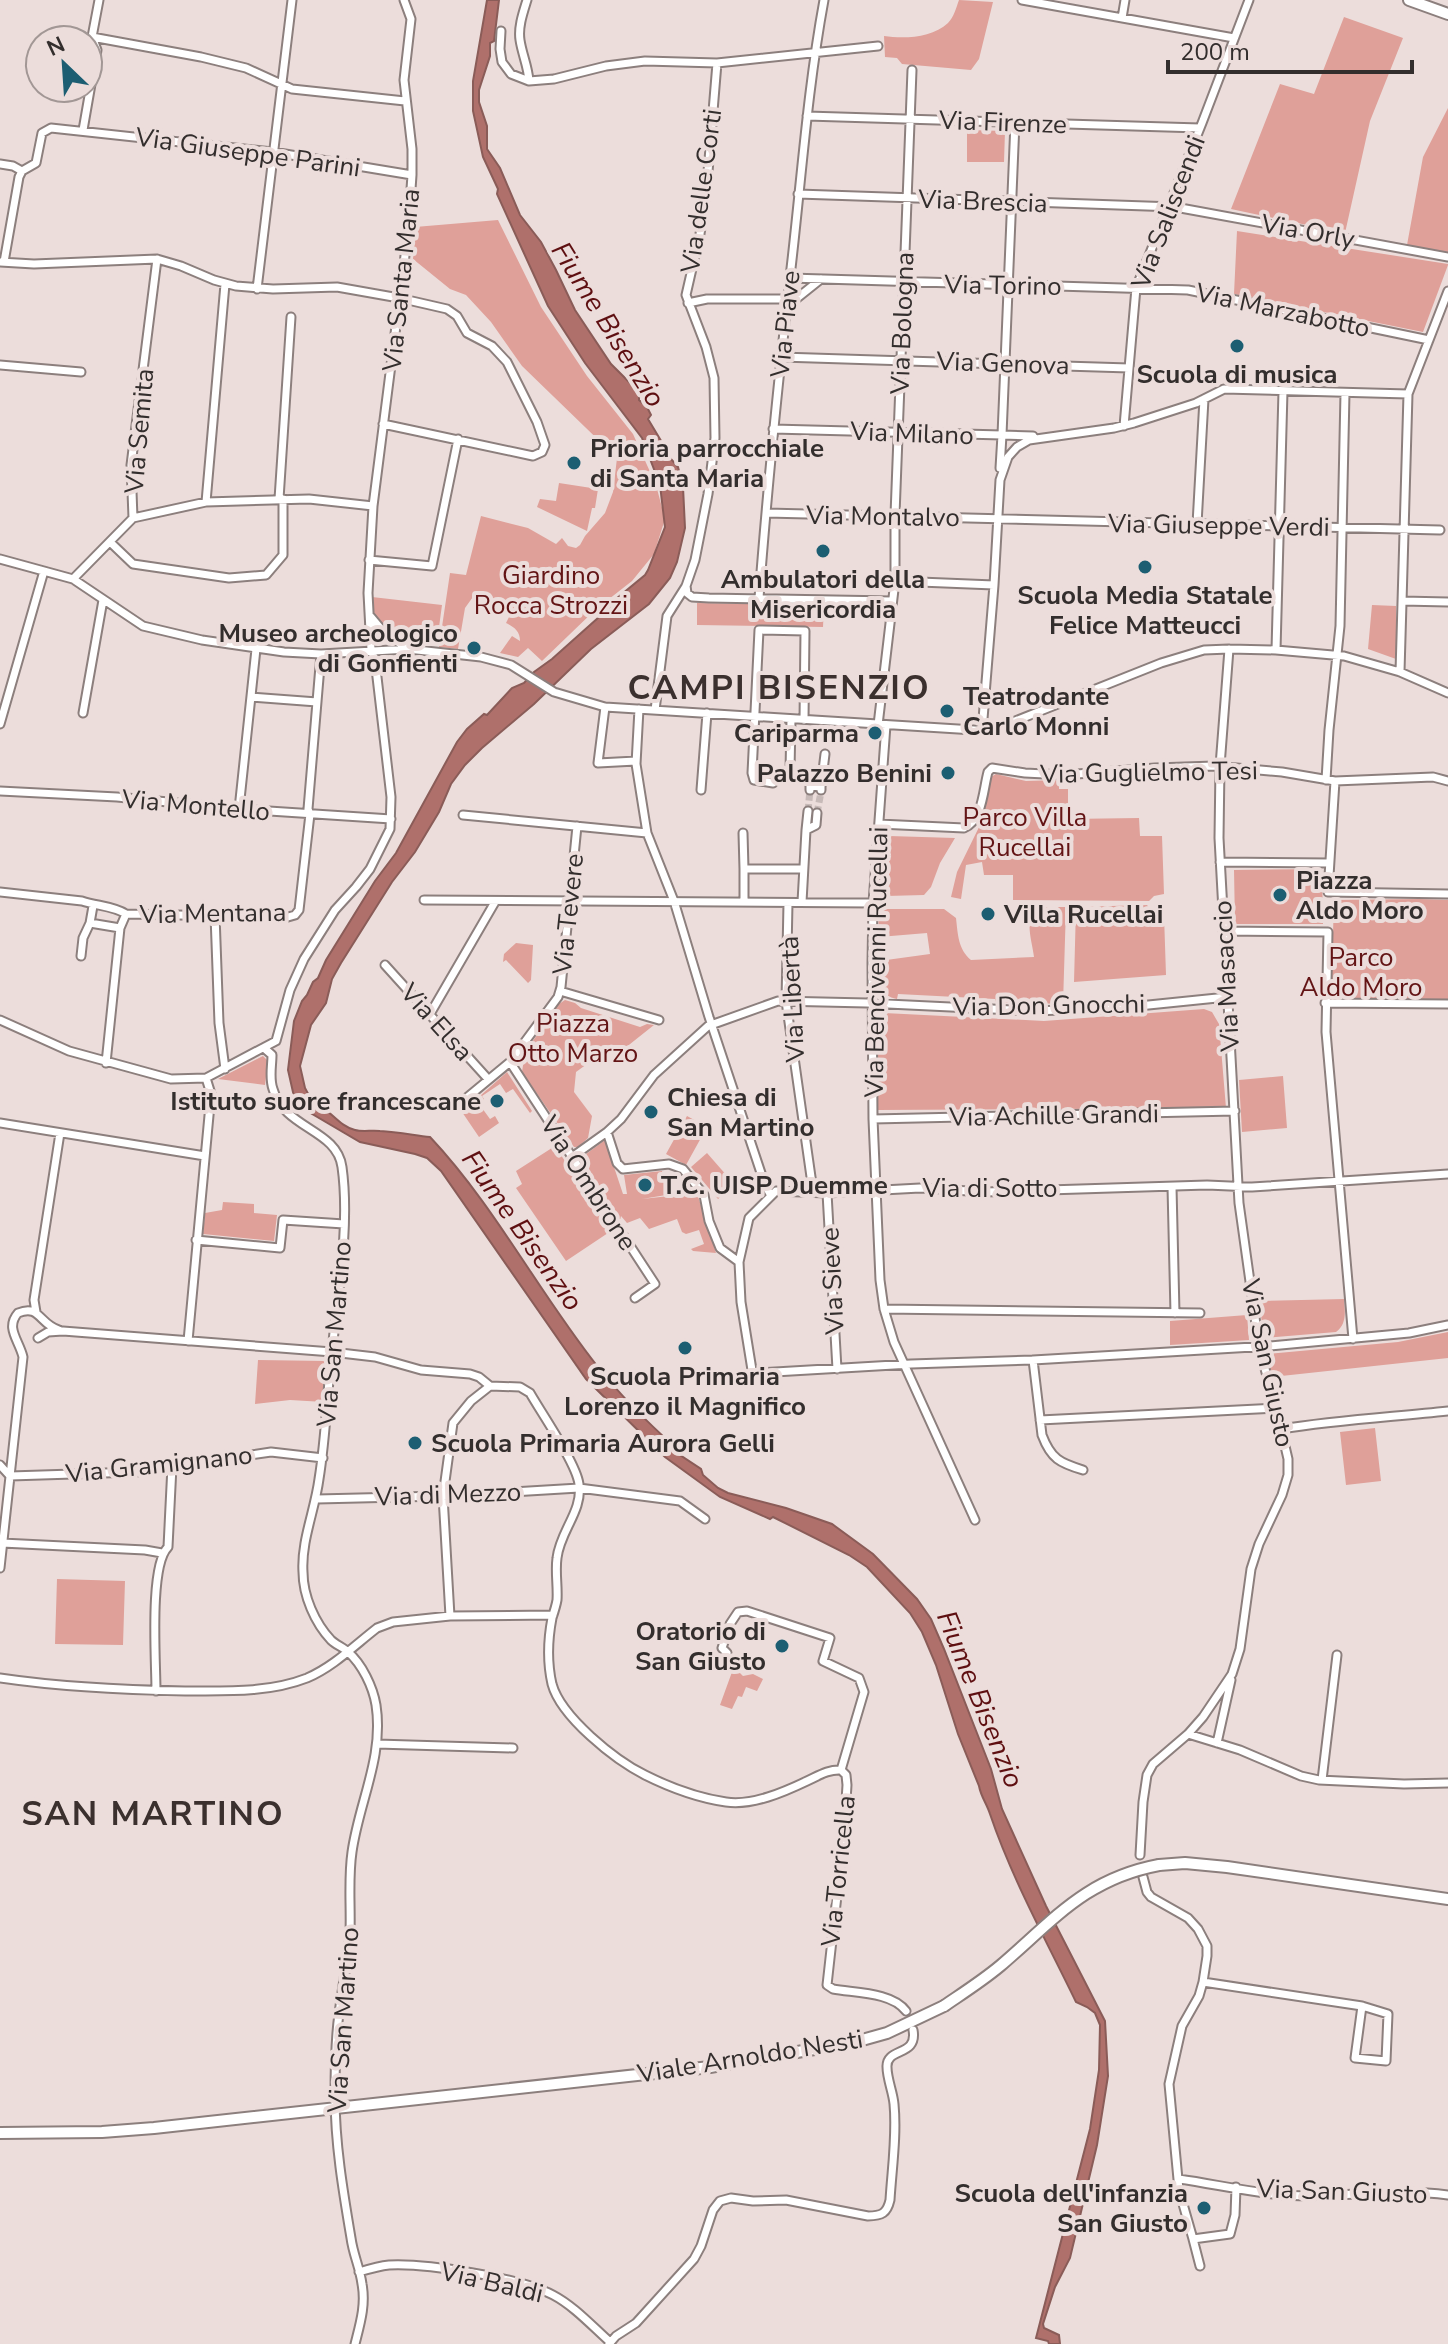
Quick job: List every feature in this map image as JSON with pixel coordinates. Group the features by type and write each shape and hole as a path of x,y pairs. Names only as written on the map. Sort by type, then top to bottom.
{"street":[{"path":"94,24 99,0"},
{"path":"257,289 292,0"},
{"name":"Via Santa Maria","path":"391,819 391,797 368,614 373,506 412,175 404,80 411,19 404,0"},
{"path":"527,0 520,39 529,81"},
{"name":"Via Piave","path":"759,598 798,194 824,0"},
{"path":"1022,0 1234,38"},
{"path":"1122,18 1125,0"},
{"path":"1409,0 1448,14"},
{"name":"Via Saliscendi","path":"1124,426 1136,288 1249,2"},
{"path":"501,31 500,54 506,69 519,79 529,81 554,79 629,62 717,63 878,46"},
{"path":"104,39 216,60 246,68 292,89 405,101"},
{"name":"Via delle Corti","path":"655,710 667,616 686,586 695,560 713,453 716,421 711,361 686,295 706,196 717,63"},
{"name":"Via Bologna","path":"895,581 912,70"},
{"path":"83,130 88,104"},
{"name":"Via Firenze","path":"807,116 1200,128"},
{"path":"982,731 999,518 1015,122"},
{"name":"Via Giuseppe Parini","path":"22,171 36,163 45,130 56,127 273,152 412,175"},
{"path":"0,164 22,171 2,262 42,264 157,259 225,284 257,289 323,286 399,298 452,311 467,333 501,354 509,364 545,439 543,451 533,456 383,424"},
{"name":"Via Brescia","path":"798,194 1169,206"},
{"name":"Via Orly","path":"1169,206 1448,257"},
{"name":"Via Semita","path":"73,579 133,518 131,465 157,259"},
{"name":"Via Torino","path":"790,278 1136,288"},
{"path":"688,303 707,299 796,299 821,279"},
{"path":"206,502 225,284"},
{"name":"Via Marzabotto","path":"1136,288 1188,290 1429,340"},
{"path":"1400,672 1408,394 1448,291"},
{"path":"110,542 133,564 229,578 266,575 283,555 281,499 291,317"},
{"name":"Via Genova","path":"781,357 1129,368"},
{"path":"0,365 81,372"},
{"path":"1000,480 1007,459 1029,440 1124,426 1204,399 1224,389 1408,394"},
{"path":"1276,650 1283,391"},
{"path":"1345,393 1337,654 1329,730 1328,892 1448,894"},
{"path":"1197,524 1204,399"},
{"name":"Via Milano","path":"773,429 1063,436"},
{"path":"369,560 432,566 458,439"},
{"path":"133,518 206,502 281,499 373,506"},
{"name":"Via Montalvo","path":"767,513 999,518"},
{"name":"Via Giuseppe Verdi","path":"999,518 1440,530"},
{"path":"0,559 73,579 143,626 256,649 321,654 371,650 386,642 408,649 435,650 504,662 554,692 605,707 982,731 1013,723 1170,660 1204,650 1229,649 1337,654 1400,672 1448,693"},
{"path":"0,724 44,571"},
{"path":"895,581 994,585"},
{"name":"Via Bencivenni Rucellai","path":"895,581 882,725 885,735 873,903 873,1119 880,1280 884,1309 894,1342 975,1520"},
{"path":"686,586 687,593 692,597 892,601"},
{"path":"83,713 103,600"},
{"path":"1402,601 1448,602"},
{"path":"368,614 383,632 408,649"},
{"path":"773,783 754,780 752,773 759,630 805,631 804,720"},
{"path":"239,809 256,649"},
{"name":"Via Masaccio","path":"1229,649 1220,766 1220,862 1239,1187"},
{"path":"310,814 321,654"},
{"path":"251,697 317,702"},
{"path":"605,707 598,763 636,762"},
{"path":"639,709 636,762 647,833 674,901 770,1194 747,1221 739,1262 740,1297 752,1370 758,1373 1033,1360 1259,1346 1409,1333 1448,1325"},
{"path":"701,790 707,713"},
{"path":"790,772 791,719"},
{"path":"810,790 810,786 821,790 825,754"},
{"name":"Via Guglielmo Tesi","path":"879,824 969,827 976,819 988,772 992,768 1064,775 1220,766 1331,780 1433,777 1448,781"},
{"name":"Via Montello","path":"0,791 391,819"},
{"path":"802,902 808,811"},
{"path":"806,830 816,825 817,813"},
{"name":"Via Mentana","path":"0,892 82,901 93,906 119,909 126,914 288,917 299,910 310,814"},
{"path":"463,815 647,833"},
{"path":"0,1020 69,1051 171,1079 206,1078 225,1069 277,1040 290,990 314,941 335,910 370,869 387,837 391,819"},
{"name":"Via Tevere","path":"458,1105 510,1062 560,991 577,826"},
{"path":"743,833 744,902"},
{"path":"1220,862 1329,863"},
{"path":"744,869 803,869"},
{"path":"424,900 873,903"},
{"path":"430,1014 495,902"},
{"name":"Via Libertà","path":"788,903 786,1001 813,1191"},
{"path":"81,956 93,906"},
{"path":"106,1063 120,928 126,914"},
{"path":"215,915 219,1023 225,1069"},
{"path":"90,923 120,928"},
{"path":"1223,931 1328,932 1325,1003 1353,1339"},
{"name":"Via Elsa","path":"385,965 488,1079"},
{"path":"560,991 659,1020"},
{"name":"Via Don Gnocchi","path":"712,1023 778,1001 1049,1011 1119,1008 1227,997"},
{"path":"1325,1003 1448,1004"},
{"path":"572,1157 607,1132 625,1114 654,1075 712,1023"},
{"name":"Via San Martino","path":"264,1048 272,1055 272,1086 284,1110 327,1140 340,1157 342,1169 344,1224 323,1458 305,1547 303,1581 313,1613 335,1643 348,1651 363,1672 374,1696 377,1744 352,1852 350,1936 338,2020 336,2108 350,2235 364,2299 355,2344"},
{"name":"Via Ombrone","path":"510,1062 655,1284 635,1298"},
{"path":"188,1341 211,1094 206,1078"},
{"name":"Via Achille Grandi","path":"873,1119 1235,1111"},
{"path":"0,1123 205,1156"},
{"path":"607,1132 617,1163 623,1169 669,1164 683,1169 704,1195 709,1221 720,1248 739,1262"},
{"path":"0,1568 23,1357 43,1327 34,1300 60,1133"},
{"name":"Via di Sotto","path":"770,1194 776,1191 827,1193 920,1188 985,1192 1211,1185 1239,1187 1448,1174"},
{"path":"1211,1185 1227,1191 1239,1203"},
{"path":"1172,1187 1175,1313"},
{"name":"Via San Giusto","path":"1217,1743 1240,1649 1251,1569 1288,1475 1288,1459 1259,1346 1239,1187"},
{"name":"Via Sieve","path":"827,1193 837,1369"},
{"path":"196,1240 280,1248 283,1220 344,1224"},
{"path":"23,1357 11,1323 34,1300"},
{"path":"884,1309 1200,1313"},
{"path":"25,1310 39,1316 46,1325 63,1331"},
{"path":"16,1338 33,1340 48,1332 63,1331 332,1352 375,1357 421,1370 470,1374 490,1386 520,1387 530,1393 573,1467 579,1488"},
{"path":"1033,1360 1042,1435 1052,1455 1063,1464 1083,1470"},
{"path":"450,1616 443,1496 453,1423 471,1401 490,1386"},
{"path":"1040,1420 1276,1408"},
{"path":"1281,1429 1329,1421 1448,1411"},
{"name":"Via Gramignano","path":"10,1476 136,1472 271,1452 323,1458"},
{"path":"0,1465 10,1476"},
{"path":"156,1691 156,1588 162,1553 168,1547 172,1466"},
{"name":"Via di Mezzo","path":"317,1499 579,1488 680,1501 705,1519"},
{"name":"Via Torricella","path":"579,1488 578,1504 561,1538 557,1558 557,1604 549,1645 553,1688 562,1707 590,1735 641,1773 657,1781 727,1802 776,1793 834,1769 841,1770 846,1775 847,1785 841,1873 827,1985 833,1989 892,2000 906,2011"},
{"path":"2,1543 162,1553"},
{"path":"727,1653 722,1648 730,1624 738,1612 747,1611 830,1638 823,1661 859,1678 864,1692 841,1770"},
{"path":"0,1678 54,1686 156,1691 256,1689 299,1681 319,1672 388,1623 450,1616 553,1615"},
{"name":"Via San Martino","path":"335,1643 337,1660"},
{"path":"1322,1780 1337,1655"},
{"name":"Via San Giusto","path":"1140,1855 1147,1775 1153,1764 1188,1734 1232,1674"},
{"path":"1188,1734 1265,1759 1301,1776 1322,1780 1448,1783"},
{"path":"377,1744 513,1748"},
{"name":"Viale Arnoldo Nesti","path":"0,2133 102,2132 694,2069 871,2037 944,2006 989,1975 1080,1896 1112,1878 1159,1865 1185,1863 1227,1867 1448,1899"},
{"path":"1143,1877 1151,1897 1188,1918 1204,1940 1207,1956 1199,1996 1182,2026 1169,2084 1183,2206 1200,2266"},
{"path":"1203,1982 1362,2006 1388,2014 1386,2061 1355,2058 1362,2006"},
{"path":"609,2343 636,2323 694,2259 713,2210 725,2199 786,2200 868,2216 887,2211 894,2114 887,2065 892,2055 910,2046 914,2038 913,2030"},
{"name":"Via San Giusto","path":"1179,2179 1282,2195 1422,2192 1448,2195"},
{"name":"Via San Giusto","path":"1193,2239 1230,2234 1235,2215 1236,2187"},
{"name":"Via Baldi","path":"359,2272 386,2265 427,2267 481,2275 543,2290 565,2303 609,2343"}],"green space":[{"path":"959,0 993,2 979,59 971,70 902,64 897,58 885,57 884,36 909,37 934,32 950,21"},
{"path":"1344,17 1403,38 1370,121 1345,233 1231,209 1280,84 1314,94"},
{"path":"1448,108 1448,252 1407,245 1423,157"},
{"path":"967,130 1005,131 1004,162 967,162"},
{"name":"Giardino Rocca Strozzi","path":"498,220 541,307 587,376 633,434 656,485 665,519 654,554 632,581 595,610 542,661 528,648 518,657 500,653 512,636 520,641 519,635 506,623 510,615 475,594 465,608 458,649 439,647 450,573 466,575 481,516 528,528 556,544 562,538 568,546 576,548 605,513 613,492 617,458 522,366 491,322 466,295 450,289 413,259 415,227"},
{"path":"1237,231 1448,265 1423,332 1234,294"},
{"path":"559,483 598,489 587,531 537,507 540,499 556,501"},
{"path":"372,597 442,605 437,642 410,639 385,629 373,614"},
{"path":"697,603 824,605 823,627 697,625"},
{"path":"1372,605 1396,606 1396,659 1368,649"},
{"name":"Parco Villa Rucellai","path":"996,774 1026,781 1059,780 1059,789 1068,789 1068,819 1139,818 1140,836 1162,836 1164,894 1154,896 1149,901 1013,900 1013,875 984,875 982,862 966,865 961,899 951,897 957,872 982,821 989,778"},
{"path":"889,836 955,838 924,895 886,896"},
{"path":"1322,869 1323,924 1235,924 1234,870"},
{"name":"Parco Aldo Moro","path":"1334,900 1448,900 1448,1002 1331,1001"},
{"path":"1147,905 1154,914 1164,915 1166,975 1074,982 1076,907"},
{"path":"1036,907 1066,907 1063,1004 898,994 897,999 883,990 879,979 879,961 930,954 927,933 879,937 878,909 944,909 956,918 961,946 971,960 1034,957 1030,918"},
{"path":"516,943 533,945 531,980 528,983 506,960 503,962 504,954"},
{"name":"Piazza Otto Marzo","path":"565,1000 640,1027 654,1025 615,1056 609,1048 576,1072 574,1092 592,1116 588,1138 578,1147 574,1147 522,1072 525,1052"},
{"path":"1204,1009 1212,1012 1219,1024 1226,1108 877,1110 876,1020 884,1013 1044,1021"},
{"path":"263,1056 268,1061 265,1085 218,1079"},
{"path":"507,1072 532,1111 530,1113 513,1089 506,1093 500,1084 482,1096 484,1099 474,1106 477,1111 482,1108 490,1119 495,1116 499,1123 479,1137 462,1112"},
{"path":"1283,1076 1287,1128 1242,1132 1239,1080"},
{"path":"687,1116 707,1127 686,1165 666,1154"},
{"path":"605,1140 623,1194 627,1194 624,1175 662,1171 666,1195 642,1199 697,1193 716,1253 693,1251 691,1249 704,1244 699,1230 686,1234 682,1232 677,1219 649,1229 640,1218 627,1223 621,1216 620,1220 612,1213 578,1160"},
{"path":"555,1146 611,1231 566,1261 516,1188 522,1184 516,1171"},
{"path":"707,1153 735,1185 718,1199 691,1167"},
{"path":"223,1202 254,1204 254,1213 277,1215 274,1241 203,1234 205,1213 222,1210"},
{"path":"1344,1299 1344,1321 1336,1332 1264,1338 1259,1301"},
{"path":"1247,1315 1249,1340 1170,1345 1170,1321"},
{"path":"1448,1332 1448,1358 1272,1377 1267,1354 1398,1342"},
{"path":"258,1360 325,1361 324,1402 290,1400 255,1404"},
{"path":"1375,1428 1381,1481 1346,1485 1340,1432"},
{"path":"57,1579 125,1581 123,1645 55,1644"},
{"path":"727,1656 737,1663 737,1670 743,1676 753,1674 763,1679 757,1691 746,1687 732,1709 720,1705 732,1672 723,1668"}],"shaded area":[{"name":"Fiume Bisenzio","path":"487,0 499,0 494,41 490,43 490,56 479,90 479,102 487,126 487,149 500,168 520,215 541,242 575,310 611,364 633,386 639,400 647,407 651,415 648,419 666,449 664,451 678,467 683,487 685,528 670,578 649,604 591,649 482,748 451,784 439,812 415,852 392,882 332,979 326,1003 311,1025 300,1066 305,1088 313,1103 349,1128 430,1137 475,1192 598,1367 675,1447 677,1453 728,1493 832,1524 873,1554 917,1599 931,1619 991,1769 1002,1809 1046,1906 1105,2021 1108,2076 1097,2145 1070,2258 1055,2287 1043,2324 1044,2328 1059,2335 1060,2344 1049,2344 1036,2338 1090,2129 1099,2070 1100,2025 1095,2013 1076,2002 1019,1886 958,1734 922,1632 910,1613 867,1567 773,1517 770,1519 720,1497 665,1457 586,1379 441,1171 427,1158 360,1142 295,1101 288,1070 294,1021 302,1001 375,881 396,853 457,742 512,688 524,683 645,575 665,527 660,485 642,438 585,363 548,306 483,157 473,111 473,81"}],"tunnel":[{"path":"808,811 810,790"},
{"path":"817,813 821,792"}],"place":[{"name":"Scuola di musica","path":"1237,346"},
{"name":"Prioria parrocchiale di Santa Maria","path":"574,463"},
{"name":"Ambulatori della Misericordia","path":"823,551"},
{"name":"Scuola Media Statale Felice Matteucci","path":"1145,567"},
{"name":"Museo archeologico di Gonfienti","path":"474,648"},
{"name":"Teatrodante Carlo Monni","path":"947,711"},
{"name":"Cariparma","path":"875,733"},
{"name":"Palazzo Benini","path":"948,773"},
{"name":"Piazza Aldo Moro","path":"1280,895"},
{"name":"Villa Rucellai","path":"988,914"},
{"name":"Istituto suore francescane","path":"497,1101"},
{"name":"Chiesa di San Martino","path":"651,1112"},
{"name":"T.C. UISP Duemme","path":"645,1185"},
{"name":"Scuola Primaria Lorenzo il Magnifico","path":"685,1348"},
{"name":"Scuola Primaria Aurora Gelli","path":"415,1443"},
{"name":"Oratorio di San Giusto","path":"782,1646"},
{"name":"Scuola dell'infanzia San Giusto","path":"1204,2208"}],"district":[{"name":"CAMPI BISENZIO","path":"779,687"},
{"name":"SAN MARTINO","path":"153,1813"}]}
